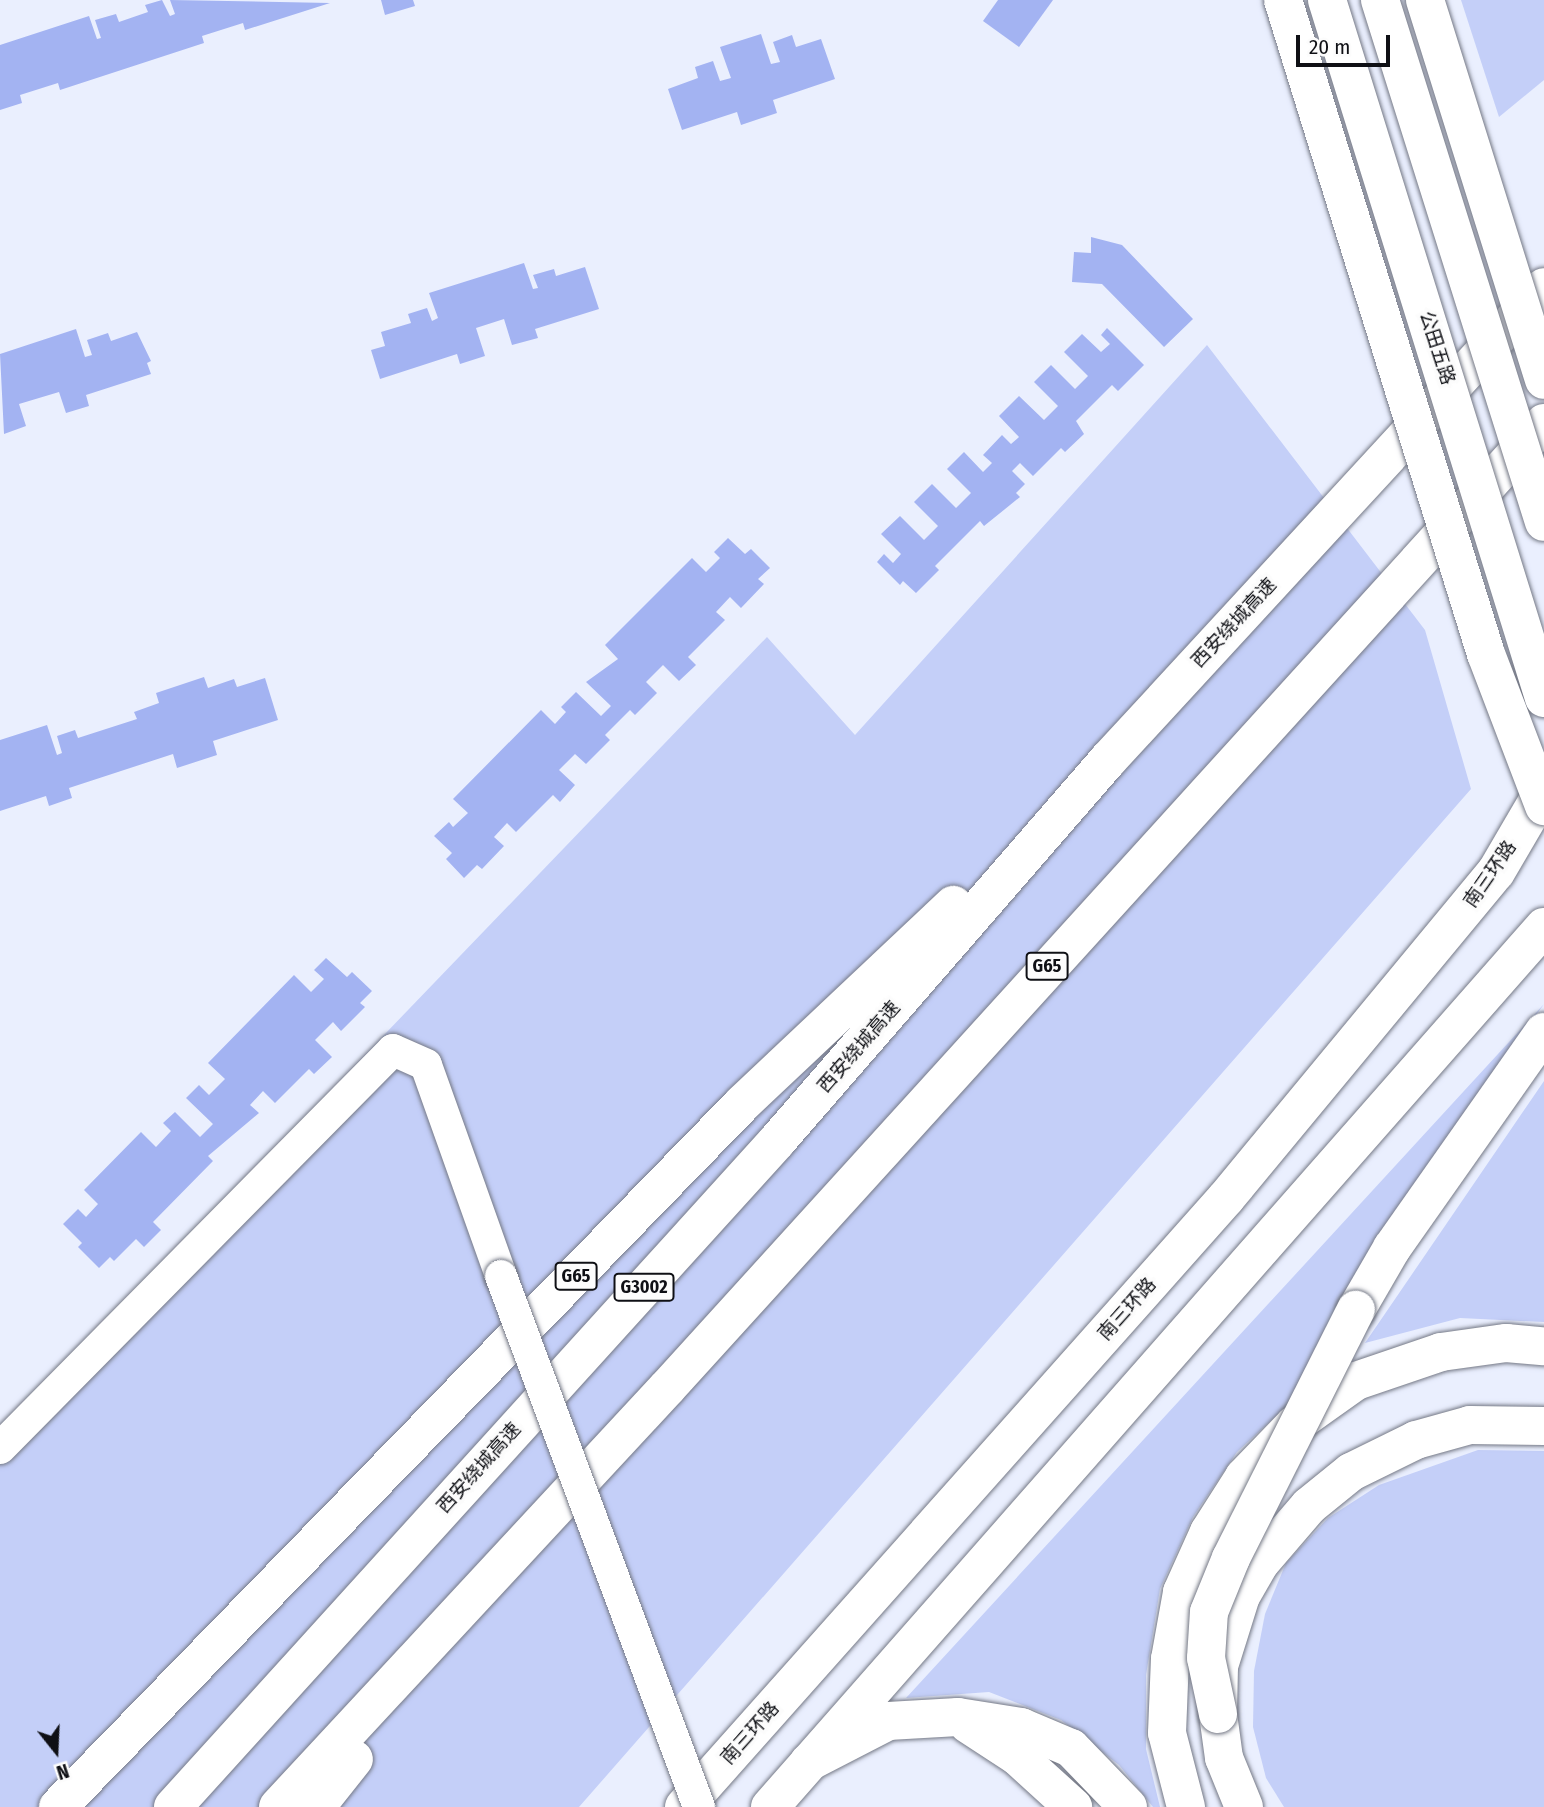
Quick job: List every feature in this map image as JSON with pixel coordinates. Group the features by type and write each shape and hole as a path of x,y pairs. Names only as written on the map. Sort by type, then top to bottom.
{"main road":[{"path":"1283,0 1486,654 1544,806"},
{"name":"公田五路","path":"1326,0 1544,698"},
{"path":"1380,0 1544,522"},
{"path":"1425,0 1544,380"},
{"name":"西安绕城高速","path":"173,1807 777,1141 1108,760 1544,287"},
{"name":"G65","path":"278,1807 552,1511 1544,423"},
{"name":"G65","path":"58,1807 743,1103 1108,760"},
{"name":"南三环路","path":"684,1807 1226,1198 1496,872 1544,790"},
{"path":"770,1807 1544,927"},
{"path":"1244,1807 1224,1758 1206,1658 1209,1612 1231,1558 1356,1310 1392,1248 1544,1032"},
{"path":"1186,1807 1167,1733 1170,1659 1182,1592 1209,1532 1244,1477 1294,1426 1356,1381 1441,1352 1506,1343 1544,1346"},
{"path":"1218,1714 1219,1666 1241,1596 1260,1563 1309,1506 1351,1472 1416,1440 1470,1425 1544,1426"},
{"path":"316,1807 552,1511"},
{"path":"808,1763 888,1721 958,1717 1021,1727 1071,1748 1128,1807"},
{"path":"958,1717 1017,1756 1073,1807"}],"street":[{"path":"0,1448 393,1051 426,1065 501,1276 699,1807"}],"shaded area":[{"path":"1461,0 1544,0 1544,80 1499,117"},
{"path":"1207,345 1425,630 1471,789 579,1807 0,1807 0,1434 767,637 855,735"},
{"path":"1544,1004 1392,1216 1287,1406 1237,1452 1193,1517 1160,1589 1146,1675 1146,1749 1160,1807 1153,1807 1119,1765 1061,1720 989,1692 906,1698"},
{"path":"1544,1081 1544,1322 1460,1318 1365,1343"},
{"path":"1478,1450 1544,1451 1544,1807 1284,1807 1266,1778 1253,1727 1254,1671 1265,1614 1286,1563 1328,1518 1379,1485"}],"building":[{"path":"162,0 170,16 175,14 170,0 330,3 245,30 243,23 202,36 204,43 60,90 58,83 20,95 22,103 0,110 0,45 89,16 97,39 101,38 95,20 116,14 119,22 148,12 145,5"},
{"path":"381,0 413,0 415,6 385,15"},
{"path":"998,0 1053,0 1019,47 983,21"},
{"path":"761,34 771,64 780,62 773,42 792,35 796,47 821,39 835,79 773,100 777,113 741,125 737,112 682,130 668,89 698,78 695,67 713,61 720,81 731,78 720,47"},
{"path":"1091,237 1122,245 1193,319 1164,347 1102,284 1072,282 1074,252 1091,253"},
{"path":"524,263 533,289 538,288 533,275 554,269 556,276 585,267 599,309 535,329 538,338 512,345 504,319 476,328 485,356 460,364 457,354 380,379 371,350 385,346 381,332 411,323 408,314 427,308 432,321 438,318 429,293"},
{"path":"1107,328 1144,365 1118,391 1112,385 1076,421 1084,434 1065,452 1061,448 1033,476 1020,463 1012,471 1025,484 1016,493 1020,497 984,526 980,521 935,566 939,570 916,593 903,581 900,585 877,562 884,554 893,563 901,554 881,534 900,516 924,540 938,526 914,502 932,484 956,508 971,493 947,469 964,452 983,472 992,463 983,455 1002,435 1011,444 1019,437 999,416 1019,396 1044,420 1058,406 1034,382 1051,365 1075,389 1088,376 1064,352 1082,334 1101,352 1110,344 1101,335"},
{"path":"76,329 85,357 92,355 87,340 108,333 111,341 137,332 151,361 147,363 151,374 86,395 89,406 66,413 59,392 19,404 26,426 4,434 0,354"},
{"path":"728,538 745,554 751,549 770,568 758,579 764,584 741,608 730,597 716,612 725,620 688,657 696,665 679,681 663,665 646,682 657,693 635,715 630,710 605,735 610,740 586,764 575,754 559,770 575,785 560,802 553,795 516,832 507,823 494,837 504,846 482,869 477,865 464,878 446,859 452,853 434,836 449,822 453,827 468,813 453,799 541,710 555,724 566,712 561,707 576,692 601,716 611,706 586,682 618,659 605,645 692,558 706,572 720,558 714,552"},
{"path":"204,677 208,688 234,679 237,687 265,678 278,720 213,741 217,755 177,768 173,754 69,788 72,798 49,806 46,796 0,811 0,740 47,725 57,755 62,753 57,736 75,730 78,738 137,719 134,712 159,703 156,693"},
{"path":"326,958 347,977 352,972 372,991 360,1003 365,1007 341,1031 333,1022 315,1040 332,1057 314,1074 309,1069 275,1103 263,1091 250,1105 259,1113 208,1156 213,1161 153,1222 161,1230 144,1247 136,1239 114,1261 110,1257 99,1268 78,1247 82,1243 63,1224 78,1209 86,1217 98,1204 84,1190 141,1132 156,1147 171,1131 163,1123 175,1112 200,1137 213,1124 186,1098 199,1085 209,1095 225,1079 208,1063 294,975 311,992 324,979 314,970"}]}
